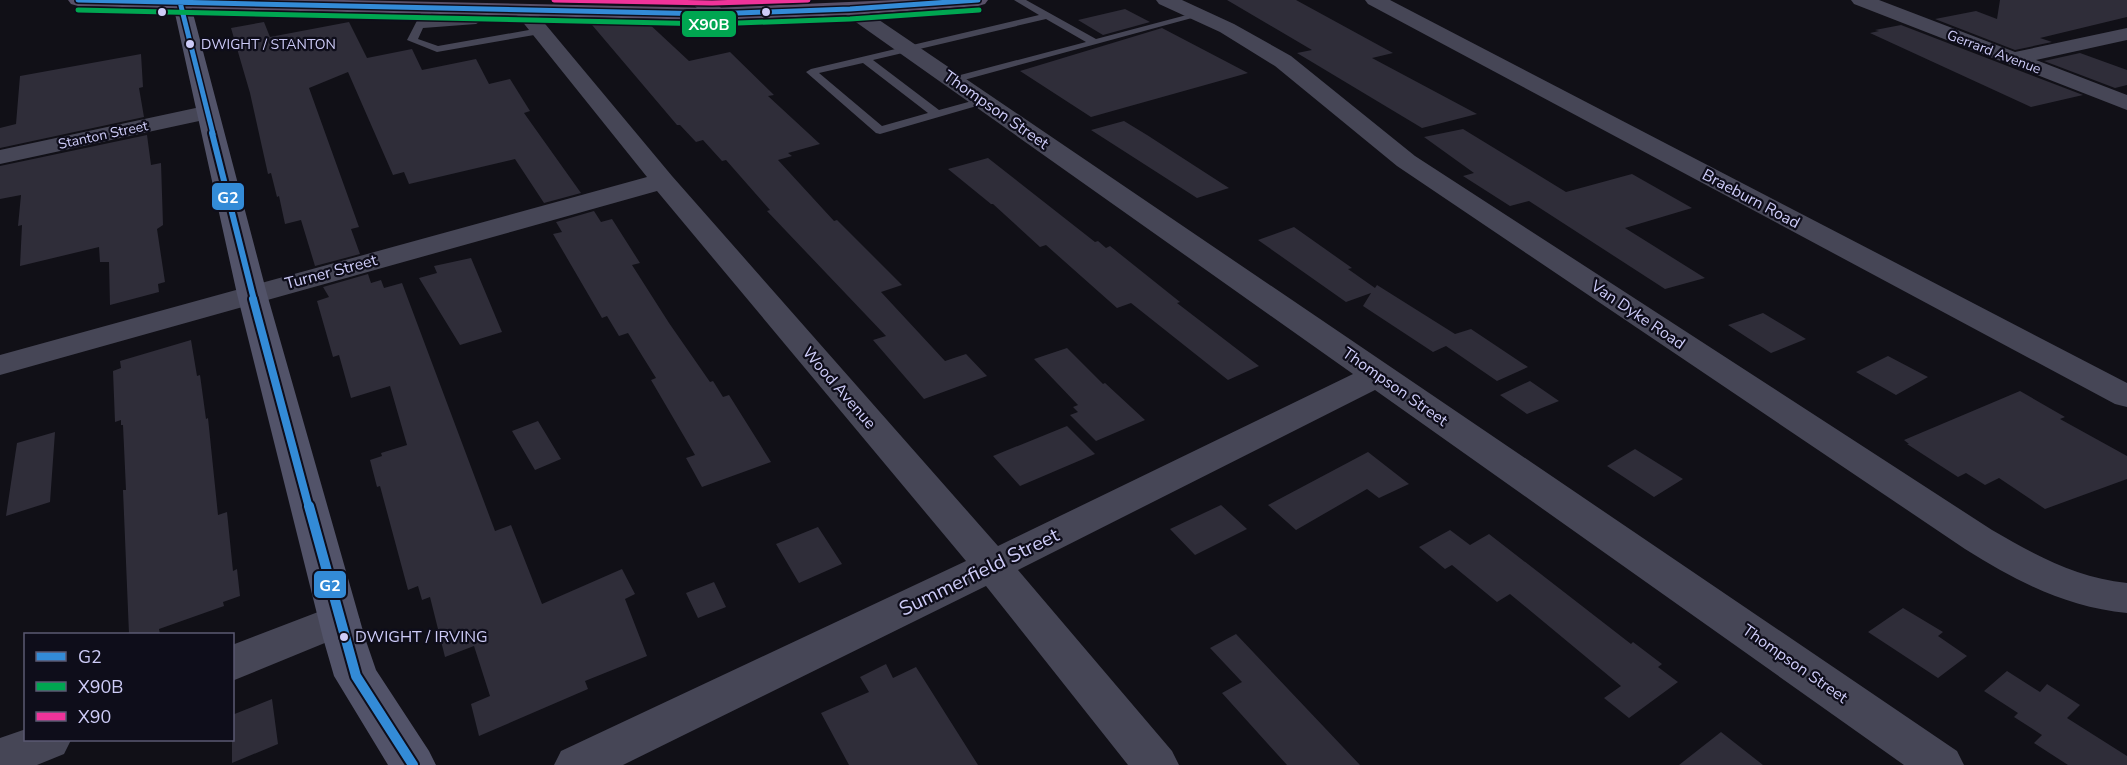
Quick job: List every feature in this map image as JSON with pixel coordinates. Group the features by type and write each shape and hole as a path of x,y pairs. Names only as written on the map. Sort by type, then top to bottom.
{"main road":[{"path":"78,0 347,3 424,17 532,21 850,9 978,0"},
{"path":"180,2 205,113 252,294 356,676 413,765"}],"street":[{"path":"700,0 718,14"},
{"name":"Van Dyke Road","path":"1166,0 1227,28 1290,65 1406,161 1934,512 2014,560 2069,587 2096,596 2127,598"},
{"name":"Braeburn Road","path":"1375,0 2127,397"},
{"name":"Gerrard Avenue","path":"1861,0 2127,103"},
{"name":"Thompson Street","path":"850,9 1941,765"},
{"name":"Wood Avenue","path":"532,21 663,181 992,566 1156,765"},
{"path":"2012,59 2127,34"},
{"name":"Stanton Street","path":"0,157 205,113"},
{"name":"Turner Street","path":"0,365 663,181"},
{"name":"Summerfield Street","path":"577,765 992,566 1378,375"},
{"path":"234,663 339,620"},
{"path":"0,759 45,741"}],"lane":[{"path":"1019,0 1094,42"},
{"path":"952,80 1198,15"},
{"path":"983,101 880,130 811,72 1047,16"},
{"path":"476,21 424,17 412,40 437,49 532,21"},
{"path":"866,60 936,114"}],"building":[{"path":"569,0 661,0 655,4 572,3"},
{"path":"1227,0 1296,0 1393,53 1372,58 1477,114 1422,128 1297,53 1312,50"},
{"path":"2000,0 2127,0 2127,17 2040,38 2052,42 2015,50 1935,19 1976,11 1997,19"},
{"path":"1125,9 1150,22 1103,35 1078,20"},
{"path":"587,19 646,21 689,61 730,52 774,95 768,96 820,144 788,153 792,156 778,160 834,221 837,220 902,285 881,292 945,361 966,354 987,376 924,399 873,340 886,336 767,211 770,210 726,160 722,161 703,140 696,142 680,125 677,125"},
{"path":"264,22 270,37 349,22 367,58 412,49 422,70 476,59 489,84 510,79 530,111 524,113 581,193 544,203 515,159 409,184 404,172 393,175 348,72 309,88 359,227 351,229 360,254 315,266 301,220 285,224 279,196 277,197 271,173 268,174 250,93 231,28"},
{"path":"1901,25 2083,95 2031,107 1870,33"},
{"path":"1162,28 1248,73 1091,117 1020,71"},
{"path":"2080,53 2127,70 2127,85 2115,88 2044,61"},
{"path":"141,54 143,87 139,88 144,117 0,148 0,128 16,124 20,76"},
{"path":"1124,121 1229,188 1197,198 1091,130"},
{"path":"1463,129 1566,192 1632,174 1692,208 1625,228 1705,278 1665,289 1529,201 1510,206 1463,176 1474,173 1424,137"},
{"path":"147,135 151,165 161,163 163,225 157,229 165,282 158,284 159,292 110,305 109,262 100,262 99,247 20,266 22,225 18,226 21,195 0,199 0,166"},
{"path":"988,158 1095,242 1098,241 1106,248 1110,246 1180,302 1177,303 1259,366 1228,380 1131,303 1117,308 1046,245 1040,247 993,204 948,169"},
{"path":"594,211 601,222 612,219 640,263 632,265 669,323 710,382 713,381 723,397 729,395 771,462 702,487 686,458 695,455 651,380 656,378 628,333 619,336 607,316 602,318 553,234 562,232 556,222"},
{"path":"1294,227 1352,268 1348,269 1375,288 1377,285 1455,334 1471,329 1528,367 1497,381 1446,346 1433,352 1363,306 1371,293 1346,302 1258,240"},
{"path":"471,258 502,332 460,345 419,278 437,273 434,266"},
{"path":"368,274 371,283 381,280 384,288 402,283 495,531 511,525 542,604 622,569 635,594 625,599 647,656 585,681 588,689 479,736 471,704 490,696 474,646 445,657 430,597 422,600 418,586 408,590 380,486 377,487 370,460 382,456 381,453 407,445 390,386 351,398 339,355 333,357 317,301 329,297 323,287"},
{"path":"1763,313 1806,339 1771,353 1728,325"},
{"path":"191,340 197,376 200,375 206,419 208,418 218,515 227,512 233,571 237,569 240,596 223,602 224,606 159,629 160,633 129,633 123,490 126,490 123,425 121,425 121,420 115,422 113,371 121,368 120,361"},
{"path":"1067,348 1103,384 1105,383 1145,420 1096,441 1070,415 1078,412 1073,407 1078,405 1034,359"},
{"path":"1888,356 1928,377 1896,395 1856,372"},
{"path":"1530,381 1559,401 1527,414 1500,395"},
{"path":"2020,391 2065,417 2060,419 2127,456 2127,479 2045,509 1999,478 1985,485 1966,473 1958,477 1904,440"},
{"path":"538,421 561,459 535,470 512,431"},
{"path":"1067,426 1095,454 1020,486 993,456"},
{"path":"55,432 50,502 6,516 17,443"},
{"path":"1635,449 1683,479 1654,497 1607,466"},
{"path":"1368,452 1409,484 1379,498 1367,489 1296,530 1268,505"},
{"path":"1221,505 1247,529 1195,555 1170,529"},
{"path":"818,527 842,564 799,583 776,544"},
{"path":"1450,530 1470,545 1489,534 1631,644 1633,642 1662,664 1658,667 1678,682 1629,718 1604,698 1621,686 1510,594 1497,602 1452,565 1445,569 1419,547"},
{"path":"714,582 726,607 698,618 686,593"},
{"path":"1903,608 1943,632 1938,636 1967,656 1938,678 1868,632"},
{"path":"1236,634 1360,765 1287,765 1222,693 1242,682 1210,648"},
{"path":"886,664 893,678 916,667 978,765 849,765 821,713 869,692 860,677"},
{"path":"2007,671 2040,692 2047,684 2080,705 2067,718 2127,756 2127,765 2068,765 2034,743 2042,735 2014,717 2018,713 1984,691"},
{"path":"272,699 278,744 232,763 234,714"},
{"path":"1721,732 1763,765 1679,765"}],"transit line":[{"name":"G2","path":"78,0 712,14 850,9 978,0"},
{"name":"X90","path":"554,0 712,3 808,0"},
{"name":"G2","path":"180,2 252,294 344,638 356,676 413,765"},
{"name":"X90B","path":"78,10 712,24 850,19 979,10"}],"place":[{"name":"DWIGHT / STANTON","path":"190,44"},
{"name":"DWIGHT / IRVING","path":"344,637"}]}
